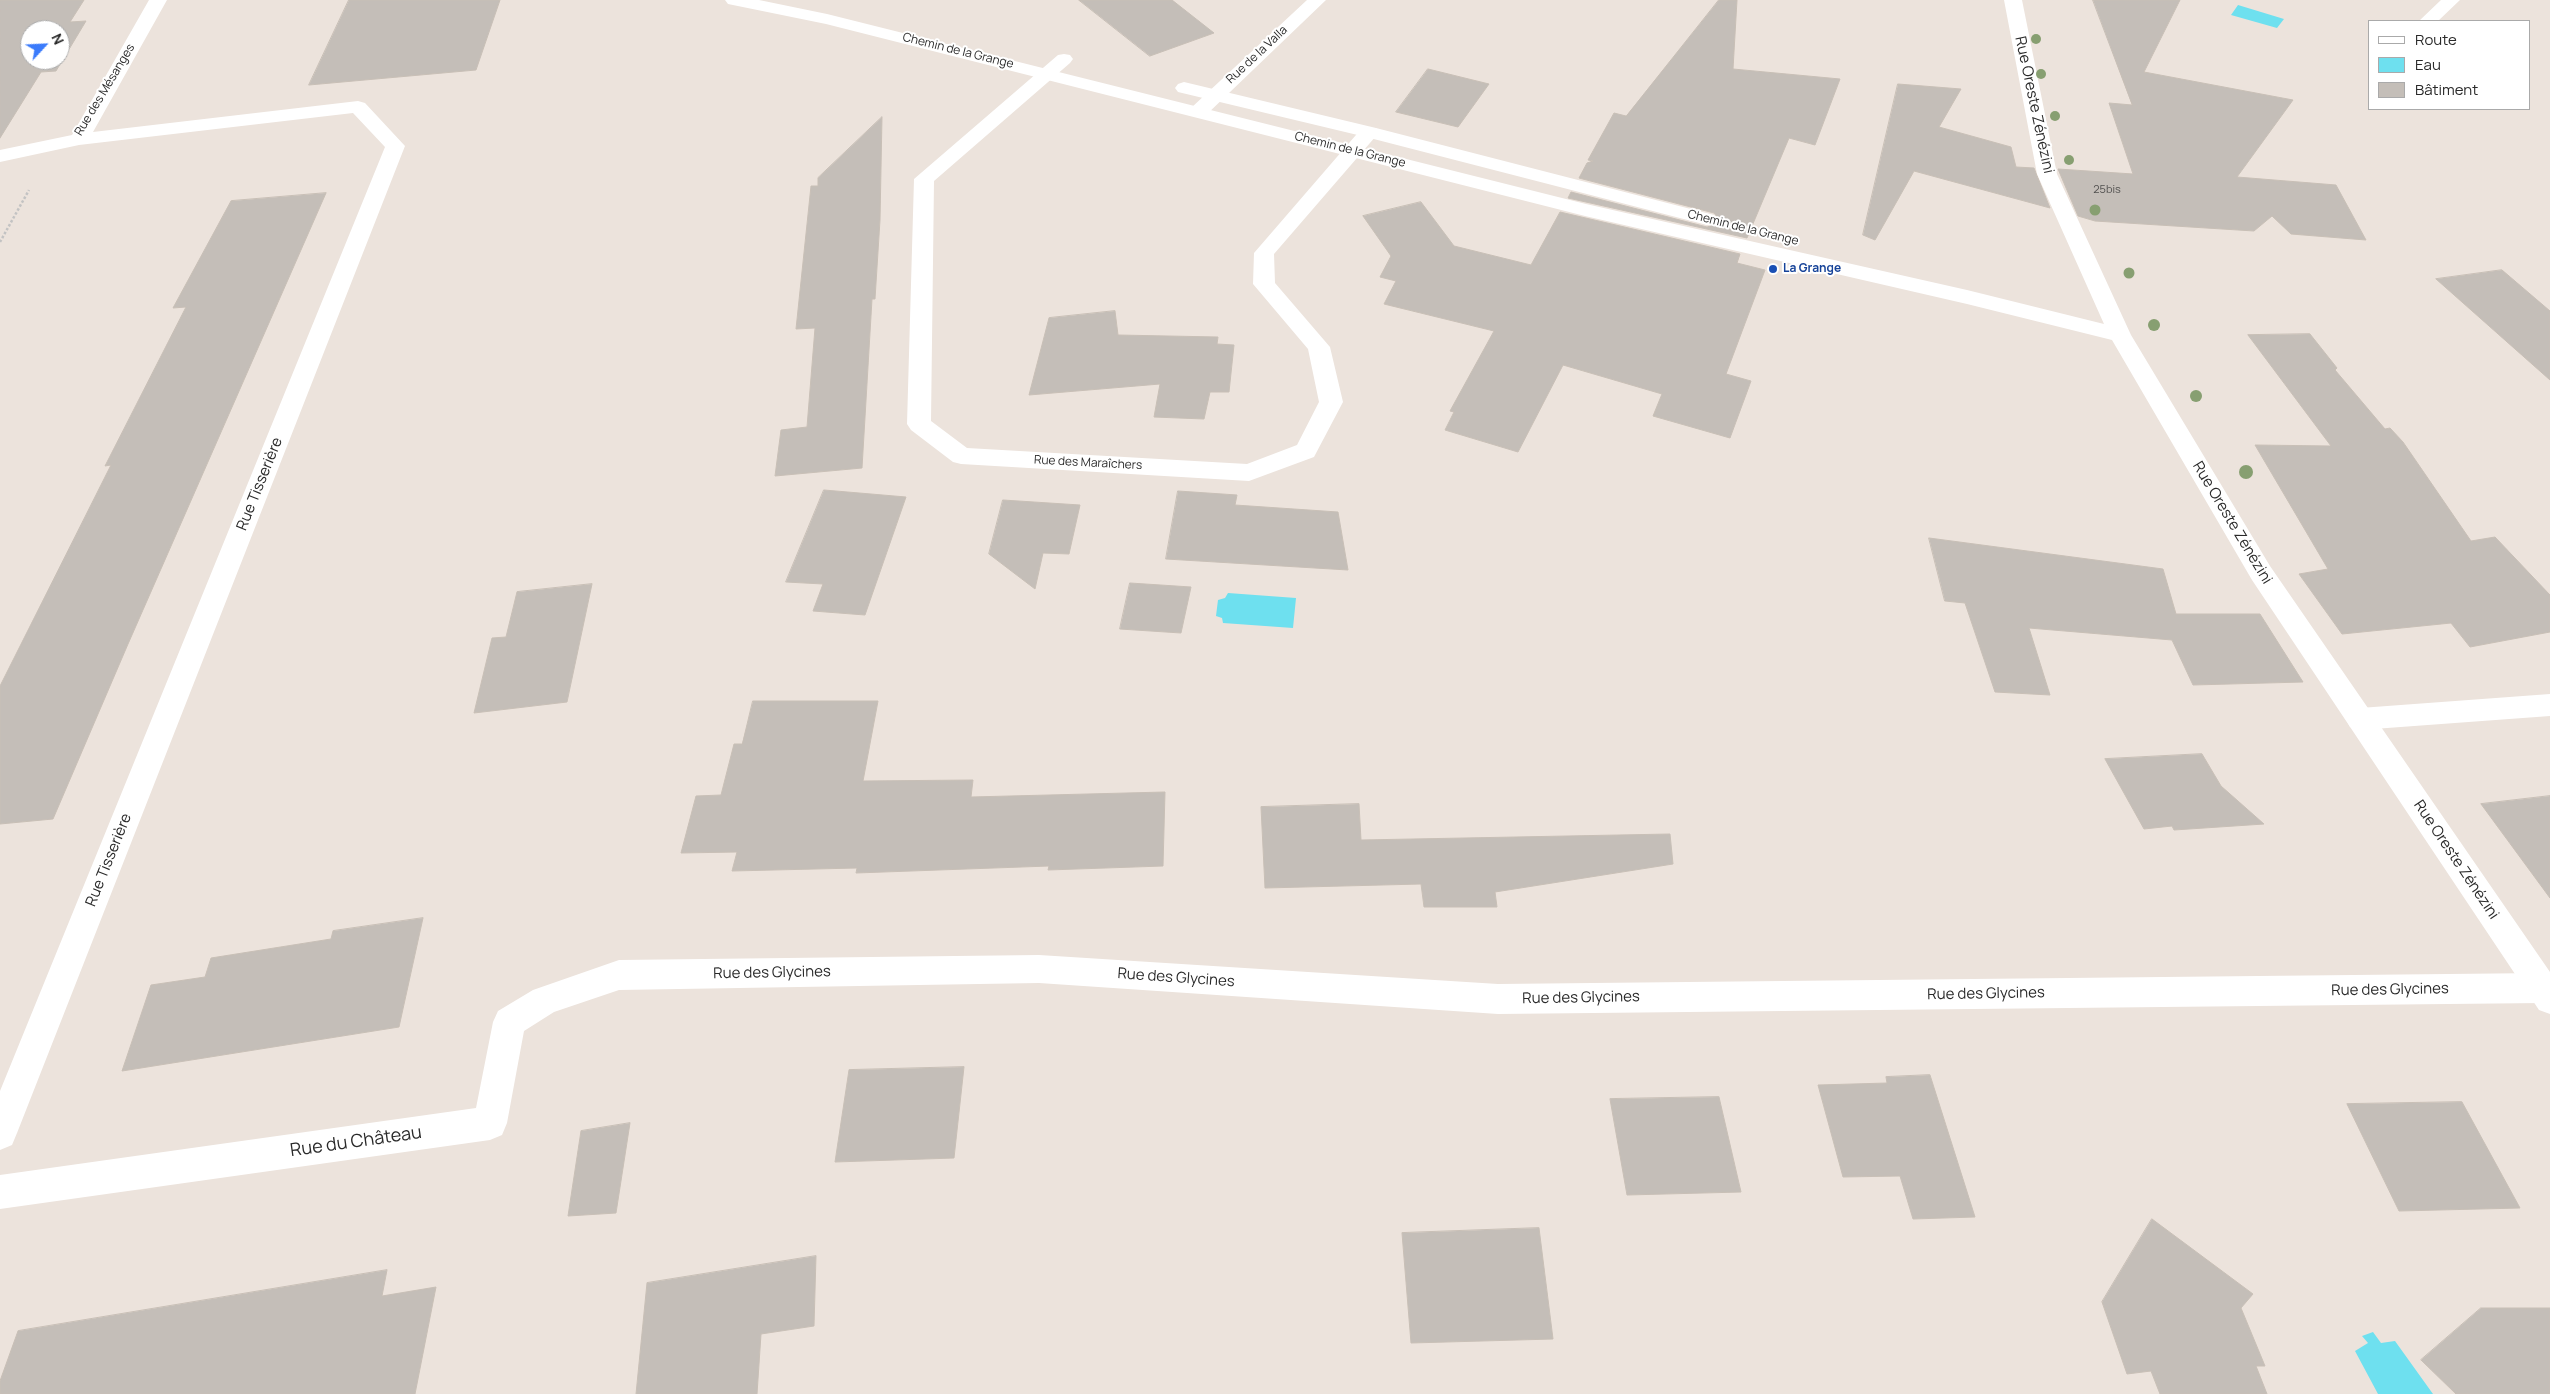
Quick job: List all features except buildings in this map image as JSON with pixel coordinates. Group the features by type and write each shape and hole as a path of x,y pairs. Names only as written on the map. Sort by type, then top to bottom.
{"street":[{"name":"Rue des Mésanges","path":"0,156 79,139 158,0"},
{"name":"Chemin de la Grange","path":"734,0 827,18 1660,228 1967,297 2120,335"},
{"name":"Chemin de la Grange","path":"816,0 984,43 1074,61"},
{"name":"Rue de la Valla","path":"1198,112 1317,0"},
{"name":"Rue Oreste Zénézini","path":"2013,0 2047,174 2120,335 2261,573 2546,993"},
{"path":"2429,20 2451,0"},
{"name":"Rue des Maraîchers","path":"1074,61 1047,73 924,179 919,424 962,456 1249,473 1306,452 1331,402 1319,347 1264,284 1264,253 1369,132"},
{"name":"Chemin de la Grange","path":"1167,84 1369,132 1597,192 1812,245 1967,297"},
{"name":"Rue Tisserière","path":"0,1133 396,146 358,107 79,139"},
{"path":"2360,719 2550,705"},
{"name":"Rue des Glycines","path":"619,976 1039,969 1498,999 2546,993"},
{"name":"Rue du Château","path":"0,1192 490,1123 509,1022 544,1001 619,976"}],"water":[{"path":"2238,5 2284,19 2277,28 2231,15"},
{"path":"1228,593 1296,598 1293,628 1223,623 1222,618 1216,616 1218,600 1225,598"},
{"path":"2373,1332 2381,1343 2395,1341 2433,1394 2378,1394 2355,1351 2368,1343 2362,1336"}],"place":[{"name":"La Grange","path":"1773,269"}]}
